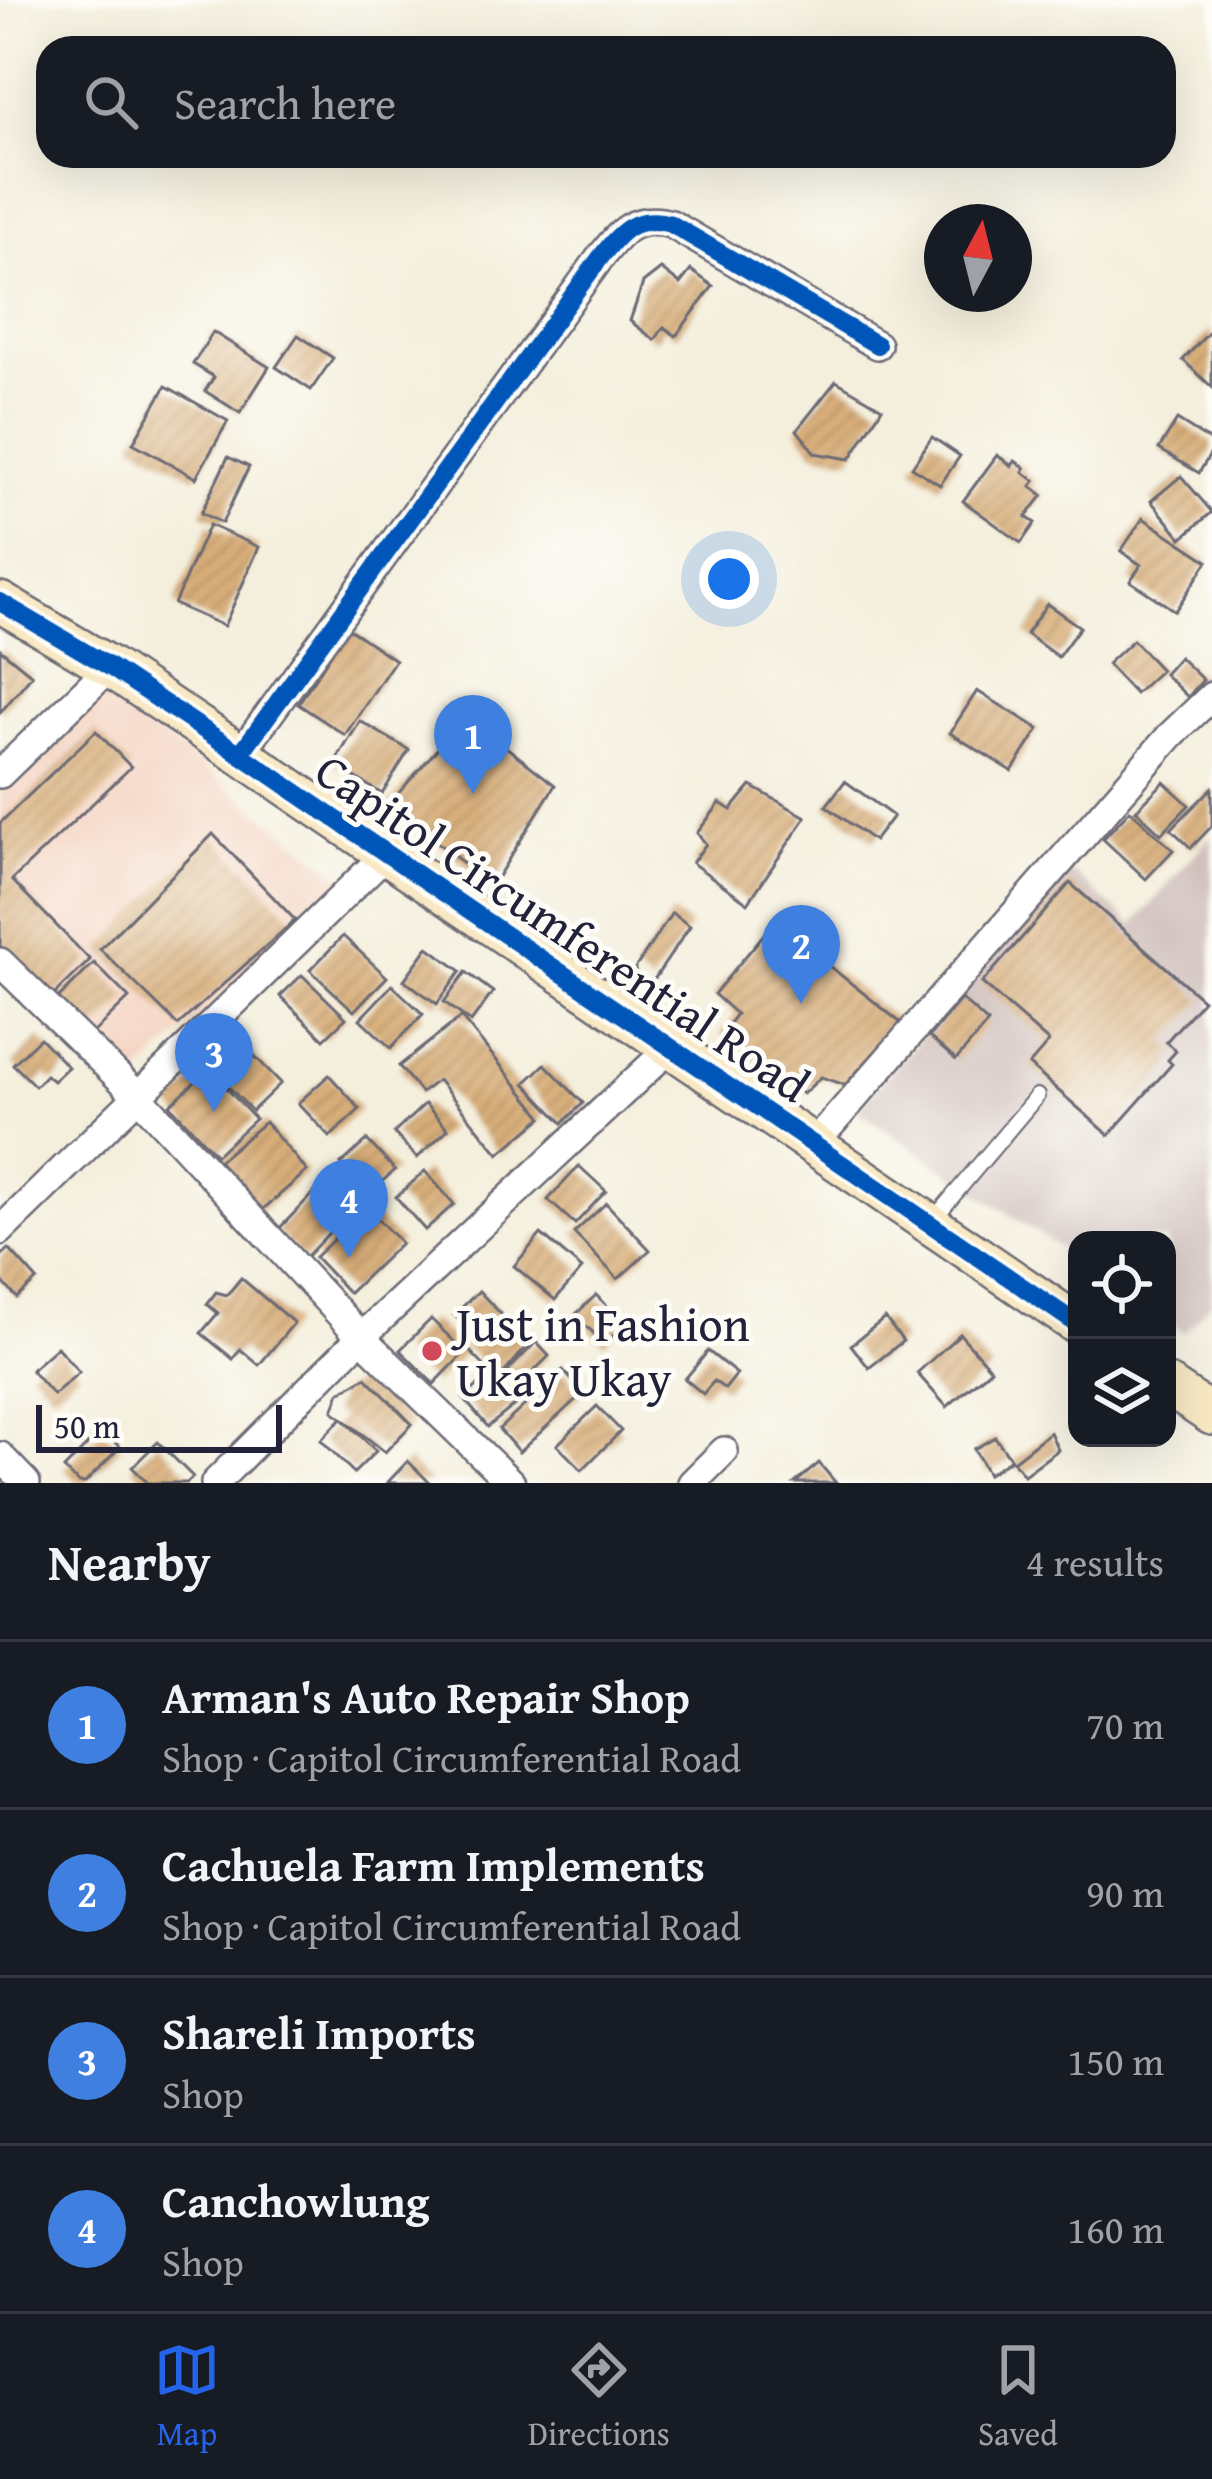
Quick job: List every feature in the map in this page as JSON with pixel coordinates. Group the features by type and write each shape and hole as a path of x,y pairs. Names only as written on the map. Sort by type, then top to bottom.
{"main road":[{"name":"Capitol Circumferential Road","path":"0,602 110,667 240,754 1068,1318"},
{"path":"1176,1390 1212,1415"}],"street":[{"path":"240,754 609,246 633,222 652,219 671,224 877,345"},
{"path":"0,774 110,667"},
{"path":"812,1146 1171,735 1212,696"},
{"path":"0,1231 386,854"},
{"path":"0,962 138,1096 361,1337 511,1483"},
{"path":"215,1483 361,1337 671,1047"},
{"path":"692,1483 724,1451"},
{"path":"0,1456 26,1483"}],"lane":[{"path":"928,1225 1037,1096"}],"shaded area":[{"path":"99,685 345,880 137,1076 0,945 0,785"},
{"path":"1212,834 1212,1300 1184,1333 1176,1327 1176,1231 1068,1231 1068,1254 857,1110 1069,870 1133,925"}],"building":[{"path":"661,269 680,284 691,270 713,286 676,336 664,327 655,340 630,321 643,283"},
{"path":"1212,329 1212,387 1183,360"},
{"path":"213,332 269,367 240,413 205,391 214,377 193,364"},
{"path":"298,335 333,358 311,390 276,367"},
{"path":"836,381 882,408 850,459 815,453 797,430"},
{"path":"166,386 228,421 196,478 133,443"},
{"path":"1177,420 1212,442 1199,473 1159,449"},
{"path":"932,437 960,456 940,485 912,467"},
{"path":"997,455 1012,466 1015,461 1025,468 1023,472 1035,481 1031,486 1043,495 1026,517 1035,523 1021,543 963,501"},
{"path":"228,457 249,467 222,523 201,513"},
{"path":"1181,476 1212,512 1182,538 1151,501"},
{"path":"1143,518 1208,561 1175,611 1130,581 1141,565 1121,551"},
{"path":"209,525 259,547 224,626 174,604"},
{"path":"1047,604 1080,627 1058,657 1026,634"},
{"path":"348,628 395,660 345,735 298,704"},
{"path":"1133,640 1161,670 1135,694 1107,664"},
{"path":"0,649 32,675 0,713"},
{"path":"1179,657 1203,680 1188,697 1164,674"},
{"path":"977,691 1039,729 1012,771 950,733"},
{"path":"466,716 555,785 492,886 389,804"},
{"path":"360,721 409,750 382,794 334,764"},
{"path":"96,731 131,767 12,880 90,960 50,999 0,950 0,823"},
{"path":"845,781 893,816 874,841 826,806"},
{"path":"1164,782 1189,805 1161,834 1136,810"},
{"path":"751,786 806,817 748,903 692,863 706,844 697,833 720,803 731,810"},
{"path":"1212,788 1212,826 1191,848 1171,829"},
{"path":"1130,810 1173,850 1146,879 1103,839"},
{"path":"213,834 295,920 178,1025 100,949"},
{"path":"1070,883 1203,1000 1166,1042 1176,1051 1168,1060 1172,1064 1109,1135 1029,1065 1049,1042 982,983"},
{"path":"672,913 690,926 651,984 634,970"},
{"path":"774,922 901,1023 845,1085 821,1077 803,1094 721,1034 736,1014 714,994"},
{"path":"343,936 387,977 354,1011 310,970"},
{"path":"428,947 461,971 437,1004 404,980"},
{"path":"94,963 129,998 93,1033 58,999"},
{"path":"466,972 493,992 471,1022 444,1002"},
{"path":"302,975 346,1018 324,1039 280,996"},
{"path":"392,985 423,1014 391,1048 360,1019"},
{"path":"961,999 988,1023 956,1060 929,1037"},
{"path":"461,1017 543,1117 499,1154 438,1080 421,1093 399,1066"},
{"path":"235,1036 281,1083 252,1111 206,1063"},
{"path":"40,1038 68,1067 53,1081 46,1075 35,1086 13,1064"},
{"path":"545,1064 583,1103 563,1123 525,1083"},
{"path":"209,1069 255,1119 216,1155 170,1105"},
{"path":"329,1075 360,1109 330,1137 298,1103"},
{"path":"425,1104 448,1129 417,1158 394,1133"},
{"path":"265,1122 307,1171 260,1212 217,1162"},
{"path":"367,1140 395,1170 368,1194 341,1164"},
{"path":"579,1166 606,1191 575,1224 548,1200"},
{"path":"425,1171 454,1204 425,1230 396,1197"},
{"path":"321,1185 349,1212 304,1259 276,1232"},
{"path":"606,1203 650,1250 618,1279 574,1233"},
{"path":"367,1208 401,1243 349,1293 315,1257"},
{"path":"541,1234 582,1269 555,1300 514,1266"},
{"path":"9,1249 37,1280 17,1298 0,1279 0,1257"},
{"path":"241,1278 294,1323 259,1365 240,1349 233,1359 201,1333 218,1313 207,1304 216,1292 227,1295"},
{"path":"479,1291 529,1344 498,1380 461,1342 471,1331 454,1315"},
{"path":"596,1295 625,1323 605,1344 575,1315"},
{"path":"885,1318 903,1341 869,1368 851,1345"},
{"path":"431,1319 465,1352 434,1384 400,1350"},
{"path":"960,1334 991,1369 947,1407 917,1373"},
{"path":"536,1342 549,1356 521,1384 508,1371"},
{"path":"57,1347 79,1372 53,1395 31,1370"},
{"path":"708,1351 737,1374 725,1389 714,1381 703,1394 685,1379"},
{"path":"563,1370 583,1393 519,1452 499,1429"},
{"path":"491,1375 516,1404 488,1427 463,1398"},
{"path":"366,1377 412,1424 385,1452 333,1411 340,1392"},
{"path":"597,1406 621,1431 582,1470 557,1445"},
{"path":"342,1418 376,1451 354,1473 321,1440"},
{"path":"102,1430 120,1447 85,1483 79,1483 64,1469"},
{"path":"1050,1432 1058,1450 1024,1475 1013,1461"},
{"path":"995,1437 1011,1459 988,1474 974,1449"},
{"path":"158,1442 193,1477 187,1483 148,1483 132,1467"},
{"path":"408,1461 430,1483 387,1483"},
{"path":"819,1463 836,1483 795,1483"}],"cycle path":[{"path":"240,754 600,258 630,227 648,221 671,224 877,345"},
{"path":"0,602 110,667 240,754 1068,1318"}],"place":[{"name":"Arman's Auto Repair Shop","path":"473,794"},
{"name":"Cachuela Farm Implements","path":"801,1004"},
{"name":"Shareli Imports","path":"214,1112"},
{"name":"Canchowlung","path":"349,1258"},
{"name":"Just in Fashion Ukay Ukay","path":"432,1351"}]}
